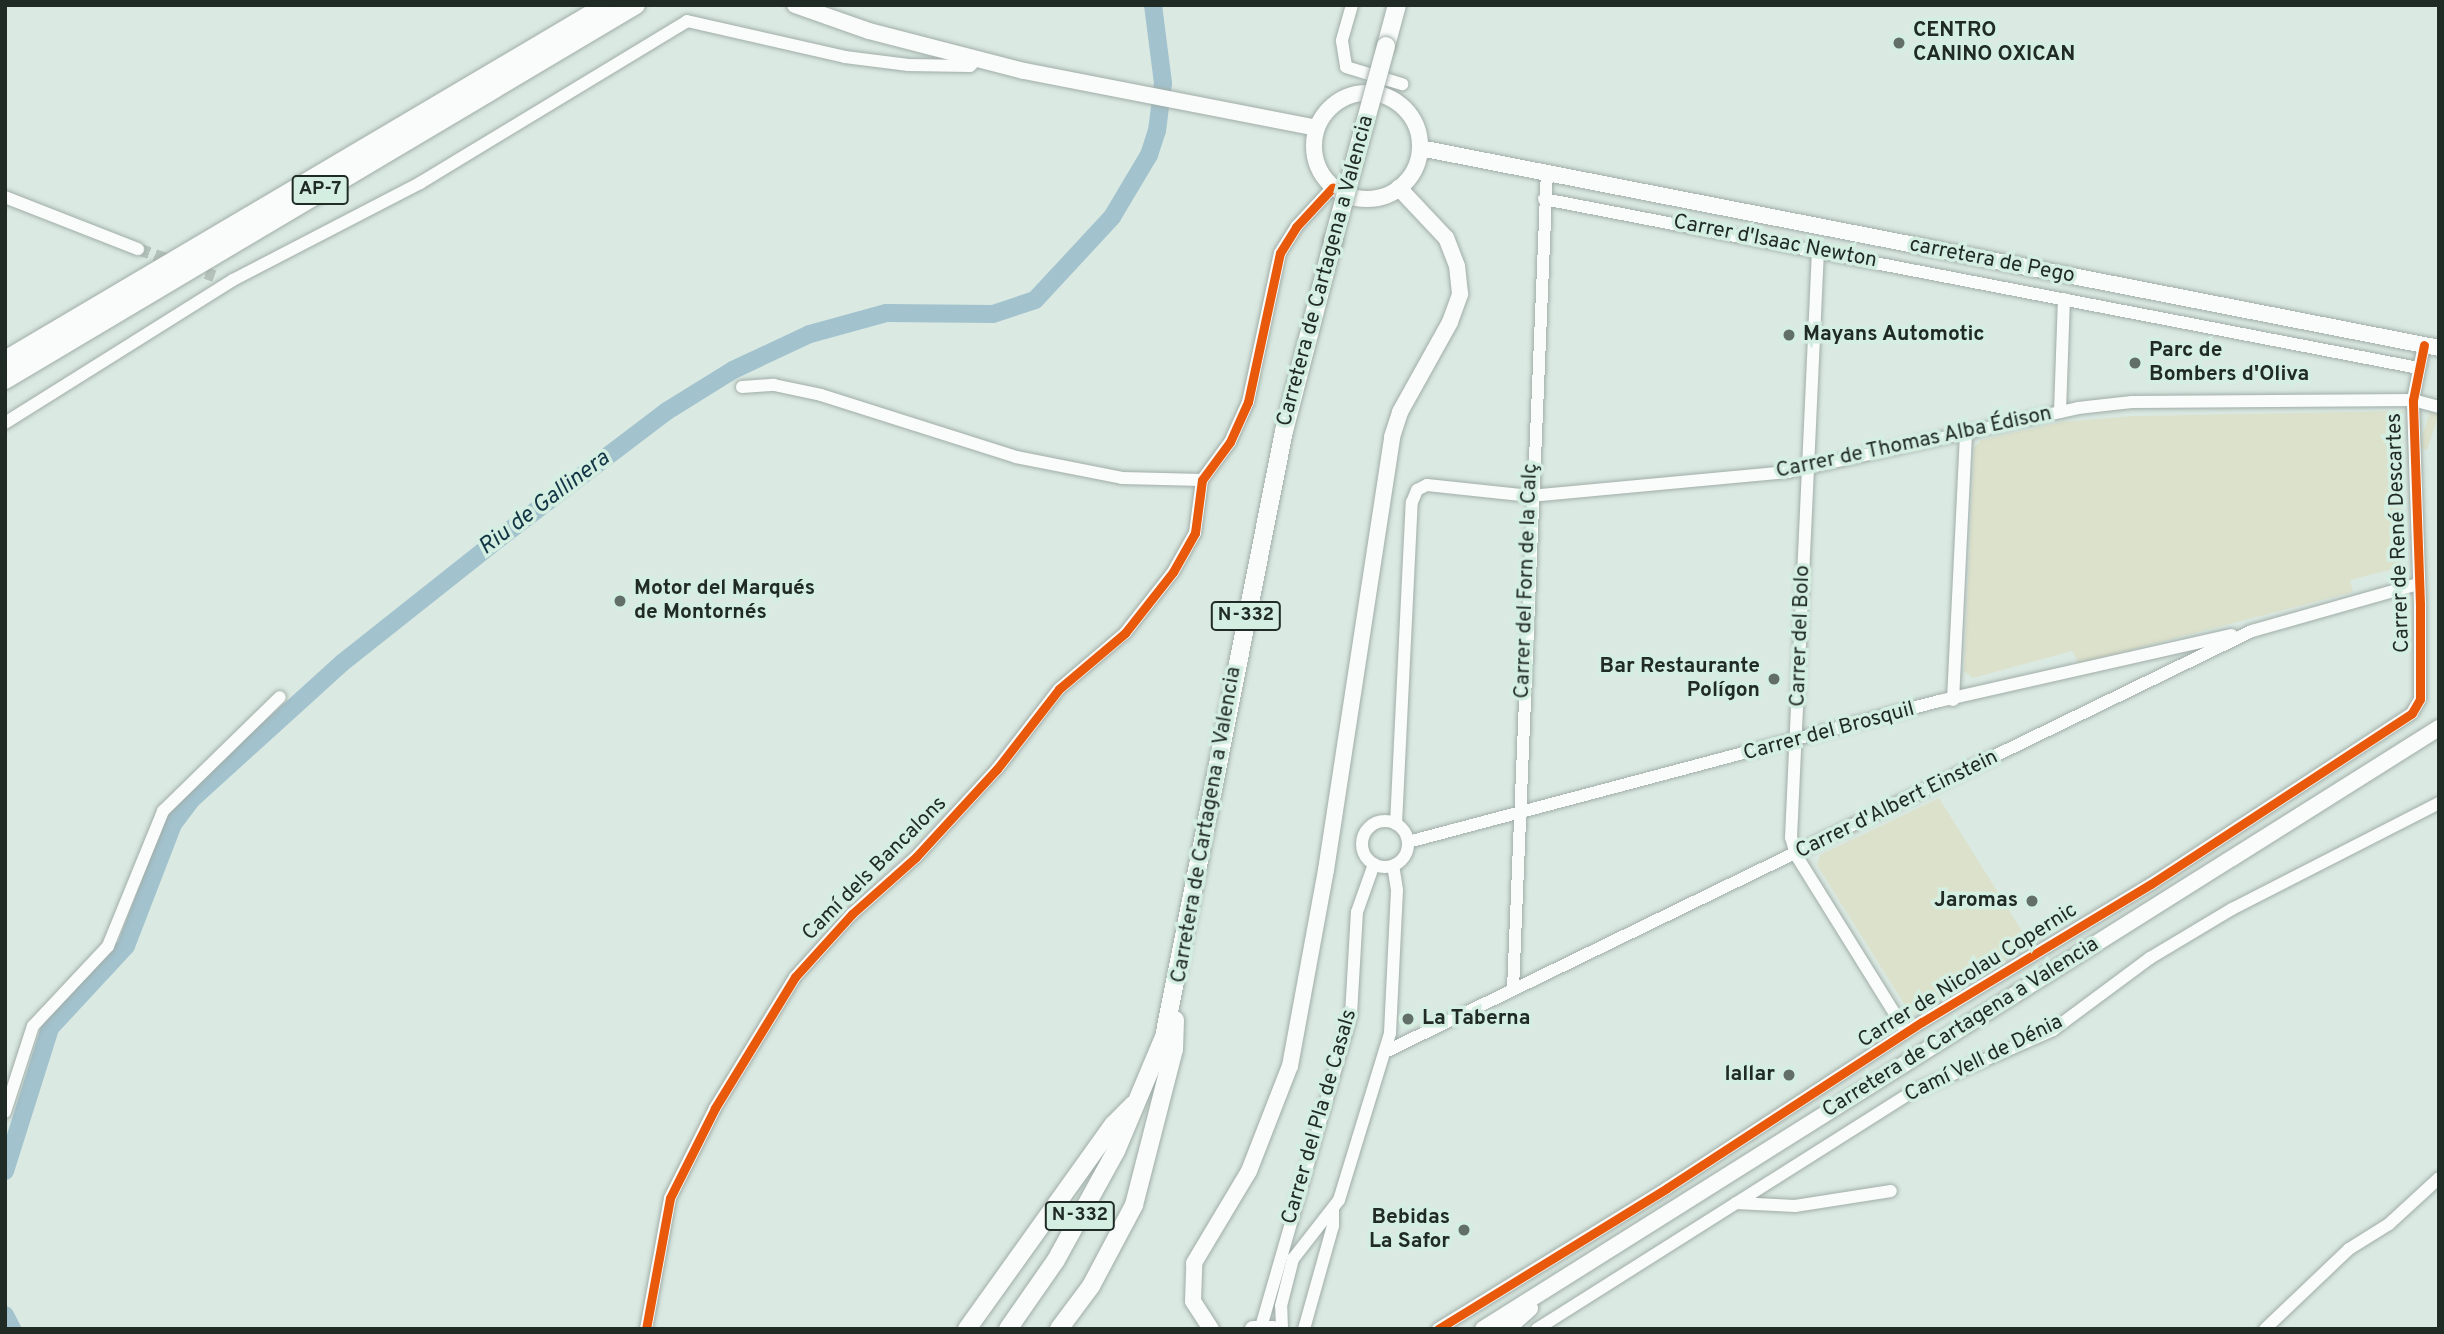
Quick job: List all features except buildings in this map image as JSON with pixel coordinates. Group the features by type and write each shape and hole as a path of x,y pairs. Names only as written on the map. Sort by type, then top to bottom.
{"highway":[{"name":"AP-7","path":"5,360 606,5"},
{"name":"AP-7","path":"5,380 636,5"},
{"name":"Carretera de Cartagena a Valencia","path":"1008,1329 1056,1259 1142,1097 1175,996 1281,444 1397,5"},
{"path":"1059,1329 1091,1286 1134,1205 1153,1148 1174,1049 1175,996"},
{"path":"967,1329 1114,1124 1142,1097"}],"main road":[{"path":"795,5 976,59 1317,128"},
{"path":"1378,93 1392,99 1413,119 1420,148 1413,170 1399,188 1373,199 1346,194 1333,187 1316,162 1317,128 1335,103 1348,96 1378,93"},
{"name":"carretera de Pego","path":"1420,148 2431,346"},
{"path":"1211,1329 1193,1301 1194,1263 1249,1171 1290,1066 1330,844 1392,438 1409,395 1450,322 1460,294 1457,266 1446,239 1399,188"},
{"name":"Carretera de Cartagena a Valencia","path":"1483,1329 2439,728"},
{"path":"1467,1329 1554,1284"},
{"path":"1507,1329 1554,1284"}],"street":[{"path":"1352,5 1342,41 1346,67 1402,84"},
{"path":"5,423 233,280 365,215 687,21 883,62 951,67 970,66 976,59"},
{"name":"Carrer del Forn de la Calç","path":"1513,989 1530,496 1546,172"},
{"path":"742,387 774,385 821,395 1016,457 1122,478 1202,480 1230,442 1248,402 1280,253 1296,227 1333,187"},
{"path":"5,197 138,249"},
{"name":"Carrer d'Isaac Newton","path":"1544,199 1818,250 2418,369"},
{"name":"Carrer del Bolo","path":"1818,250 1791,837 1796,855 1906,1032"},
{"path":"2060,412 2064,299"},
{"name":"Carrer de René Descartes","path":"2408,717 2420,699 2413,400 2418,369 2431,346"},
{"name":"Carrer de Thomas Alba Édison","path":"1396,824 1412,502 1417,490 1427,485 1530,496 1788,472 1966,435 2060,412 2132,402 2413,400 2439,407"},
{"path":"1953,700 1966,435"},
{"name":"Camí dels Bancalons","path":"646,1329 670,1198 715,1108 774,1008 819,948 916,858 997,769 1059,689 1125,633 1155,596 1195,533 1202,480"},
{"name":"Carrer d'Albert Einstein","path":"1385,1052 1796,855 2252,631 2418,584"},
{"name":"Carrer del Brosquil","path":"1408,842 1520,816 1953,700 2252,631"},
{"path":"5,1112 33,1026 113,938 159,818 173,797 280,697"},
{"name":"Carrer de Nicolau Copernic","path":"1437,1329 1667,1188 1906,1032 2151,884 2408,717"},
{"name":"Camí Vell de Dénia","path":"1537,1329 1912,1092 2053,1030 2151,958 2232,909 2439,803"},
{"path":"1380,822 1396,824 1408,842 1404,857 1393,865 1374,864 1363,847 1367,831 1380,822"},
{"name":"Carrer del Pla de Casals","path":"1262,1328 1351,1015 1357,912 1374,864"},
{"name":"Carrer del Pla de Casals","path":"1282,1329 1281,1306 1293,1259 1333,1209 1342,1193 1393,1019 1397,890 1393,865"},
{"path":"2265,1329 2355,1244 2389,1224 2439,1178"},
{"path":"1735,1203 1795,1206 1891,1191"},
{"name":"Carrer del Pla de Casals","path":"1304,1329 1333,1226 1333,1209"}],"green space":[{"path":"2403,411 2401,567 2350,580 2353,592 2079,663 2072,651 1973,678 1964,671 1974,448 1981,440 2062,422 2134,416"},
{"path":"2430,412 2439,415 2427,450 2419,447"},
{"path":"1939,798 2030,944 1920,1013 1910,1013 1817,865 1820,855"}],"waterway":[{"name":"Riu de Gallinera","path":"5,1171 50,1028 126,946 173,824 192,799 342,663 497,540 667,411 733,370 810,334 886,313 993,314 1035,300 1112,217 1149,155 1157,131 1163,83 1153,5"},
{"name":"Riu de Gallinera","path":"5,1315 12,1329"}],"tunnel":[{"path":"138,249 214,276"}],"cycle path":[{"path":"646,1329 670,1198 715,1108 795,977 852,914 916,857 997,769 1059,689 1125,633 1173,572 1195,533 1202,480 1230,442 1248,402 1280,253 1296,227 1333,187"},
{"path":"1438,1329 1667,1188 1922,1022 2151,884 2412,713 2420,699 2420,604 2413,400 2424,345"}],"place":[{"name":"CENTRO CANINO OXICAN","path":"1899,43"},
{"name":"Mayans Automotic","path":"1789,335"},
{"name":"Parc de Bombers d'Oliva","path":"2135,363"},
{"name":"Motor del Marqués de Montornés","path":"620,601"},
{"name":"Bar Restaurante Polígon","path":"1774,679"},
{"name":"Jaromas","path":"2032,901"},
{"name":"La Taberna","path":"1408,1019"},
{"name":"lallar","path":"1789,1075"},
{"name":"Bebidas La Safor","path":"1464,1230"}]}
